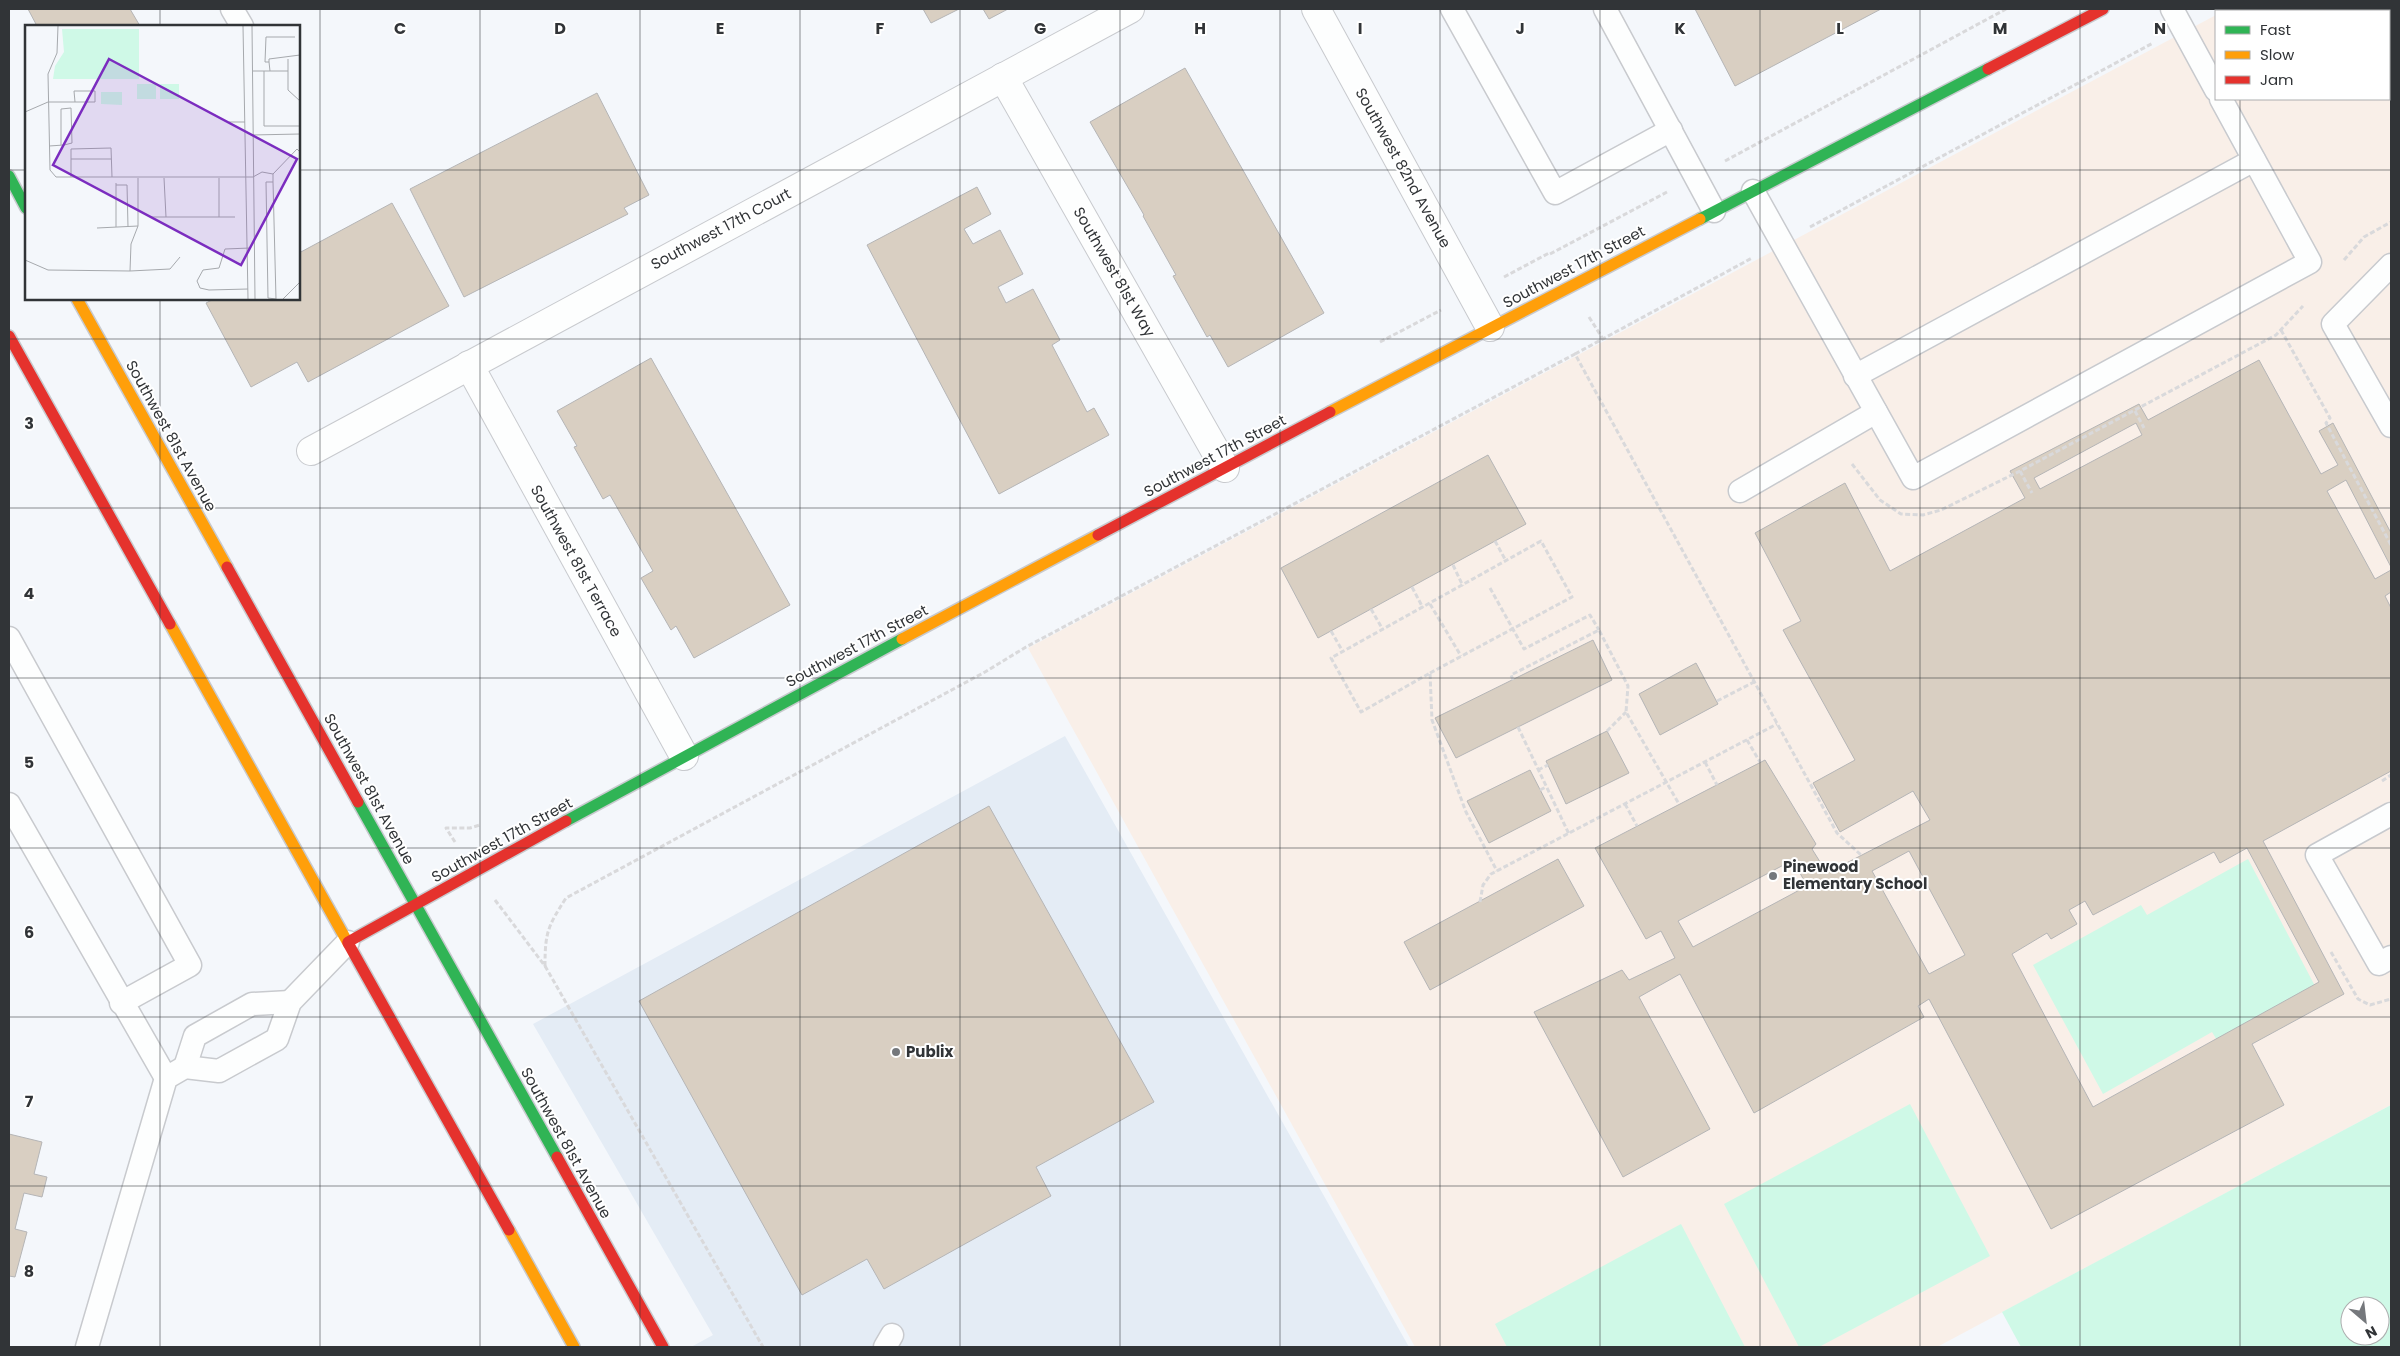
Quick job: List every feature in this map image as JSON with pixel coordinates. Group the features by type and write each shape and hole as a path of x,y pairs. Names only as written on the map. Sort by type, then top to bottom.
{"street":[{"name":"Southwest 17th Court","path":"311,450 1130,9"},
{"name":"Southwest 82nd Avenue","path":"1316,9 1490,327"},
{"name":"Southwest 17th Street","path":"348,942 684,756 1490,327 2103,9"},
{"name":"Southwest 81st Way","path":"1003,77 1225,468"},
{"path":"9,176 21,204"},
{"name":"Southwest 81st Avenue","path":"78,300 663,1347"},
{"path":"9,336 574,1347"},
{"name":"Southwest 81st Terrace","path":"469,365 684,756"}],"lane":[{"path":"232,9 241,25"},
{"path":"1452,9 1555,193 1671,130"},
{"path":"1605,9 1714,211"},
{"path":"2177,18 2215,88"},
{"path":"1753,191 1913,478 2310,262 2222,100"},
{"path":"1856,376 2254,160"},
{"path":"2391,265 2333,324 2391,426"},
{"path":"1740,491 1876,412"},
{"path":"9,638 190,965 121,1003"},
{"path":"9,804 121,1003 166,1078"},
{"path":"2391,814 2317,855 2379,964 2391,958"},
{"path":"87,1347 166,1078 185,1067 219,1071 277,1039 290,1002 348,942"},
{"path":"185,1067 195,1036 252,1004 290,1002"}],"path":[{"path":"556,914 566,898 985,672 1026,646 1576,354 1781,242 2177,18"},
{"path":"2281,330 2330,418 2326,423 2391,545"},
{"path":"1576,354 1837,833 1861,855"},
{"path":"2135,411 2144,428"},
{"path":"2020,471 2032,493"},
{"path":"1495,541 1506,561"},
{"path":"1541,541 1572,597 1361,712 1331,658 1506,561 1541,541"},
{"path":"1453,565 1463,586"},
{"path":"1412,587 1423,608"},
{"path":"1490,588 1524,649 1590,614 1628,686 1626,712 1679,804"},
{"path":"1430,604 1461,656"},
{"path":"1371,609 1384,630"},
{"path":"1513,680 1511,675 1599,630"},
{"path":"1331,631 1343,652"},
{"path":"1430,673 1432,720 1466,812 1497,871"},
{"path":"1716,701 1754,682"},
{"path":"1607,731 1626,712"},
{"path":"1480,902 1482,885 1497,871 1777,724"},
{"path":"1518,727 1569,834"},
{"path":"1747,740 1760,762"},
{"path":"1705,762 1717,785"},
{"path":"1538,770 1548,765"},
{"path":"1540,790 1546,787"},
{"path":"1625,804 1637,826"},
{"path":"545,966 763,1347"}],"shaded area":[{"path":"2386,9 2386,10 2226,10"},
{"name":"Pinewood Elementary School","path":"2215,16 2215,100 2390,100 2390,16 2391,1105 1937,1347 1415,1347 1028,648"},
{"path":"1065,736 1409,1347 691,1347 713,1335 533,1024"}],"green space":[{"path":"2248,859 2315,986 2218,1042 2212,1032 2103,1094 2033,965 2141,905 2147,915"},
{"path":"1910,1104 1990,1256 1819,1347 1799,1347 1724,1204"},
{"path":"2391,1105 2391,1347 2021,1347 2002,1312"},
{"path":"1681,1224 1745,1347 1507,1347 1495,1324"}],"building":[{"path":"28,9 130,9 139,25 36,25"},
{"path":"923,9 959,9 931,23"},
{"path":"983,9 1008,9 989,19"},
{"path":"1695,9 1881,9 1735,86"},
{"path":"1185,68 1324,313 1228,367 1210,335 1207,337 1173,276 1176,275 1144,215 1090,122"},
{"path":"597,93 649,195 624,208 628,214 464,297 410,189"},
{"path":"977,187 991,214 964,229 973,244 1000,230 1023,274 998,287 1006,303 1033,289 1060,340 1052,345 1087,412 1094,408 1109,435 999,494 867,245"},
{"path":"392,203 449,306 308,382 297,362 251,387 206,303 212,300 300,300 300,252"},
{"path":"651,358 790,605 694,658 676,626 671,630 641,578 653,571 610,495 603,499 574,447 577,446 557,411"},
{"path":"2259,360 2321,474 2338,465 2319,431 2333,423 2391,533 2391,567 2346,480 2327,491 2375,579 2391,570 2391,592 2385,596 2391,608 2391,771 2263,841 2344,994 2252,1044 2284,1105 2051,1229 1929,999 1918,1006 1924,1017 1754,1113 1680,974 1639,997 1710,1129 1623,1177 1534,1012 1622,970 1629,980 1675,958 1661,931 1646,939 1595,848 1765,760 1816,844 1812,849 1827,873 1930,820 1913,791 1840,832 1813,783 1855,760 1783,630 1801,621 1755,533 1845,483 1890,571 2025,498 2010,471 2139,404 2148,420","holes":["2136,423 2142,435 2040,489 2034,478","2247,848 2319,982 2093,1107 2012,954 2047,933 2051,939 2077,924 2069,910 2085,901 2093,915 2214,852 2220,863","1909,851 1965,955 1929,974 1872,871","1793,860 1807,886 1693,947 1678,921"]},
{"path":"1488,455 1526,524 1318,638 1281,568"},
{"path":"1593,640 1612,680 1456,758 1435,718"},
{"path":"1696,663 1718,704 1660,735 1639,694"},
{"path":"1607,731 1629,773 1566,804 1546,761"},
{"path":"1530,770 1551,811 1489,843 1467,801"},
{"name":"Publix","path":"989,806 1154,1102 1036,1167 1051,1196 884,1289 867,1259 802,1295 639,1001"},
{"path":"1558,859 1584,906 1430,990 1404,942"},
{"path":"9,1134 42,1142 34,1174 47,1177 42,1197 24,1193 15,1229 27,1232 15,1277 9,1276"}],"traffic: fast":[{"path":"1700,219 1988,69"},
{"path":"9,176 25,206"},
{"path":"566,821 902,639"},
{"path":"358,802 557,1157"}],"traffic: slow":[{"path":"1330,412 1700,219"},
{"path":"78,300 227,567"},
{"path":"902,639 1098,535"},
{"path":"170,624 348,943"},
{"path":"509,1230 574,1347"}],"traffic: jam":[{"path":"1988,69 2103,9"},
{"path":"9,336 170,624"},
{"path":"1098,535 1330,412"},
{"path":"227,567 358,802"},
{"path":"348,942 566,821"},
{"path":"348,943 509,1230"},
{"path":"557,1157 663,1347"}],"place":[{"name":"Pinewood Elementary School","path":"1773,876"},
{"name":"Publix","path":"896,1052"}]}
